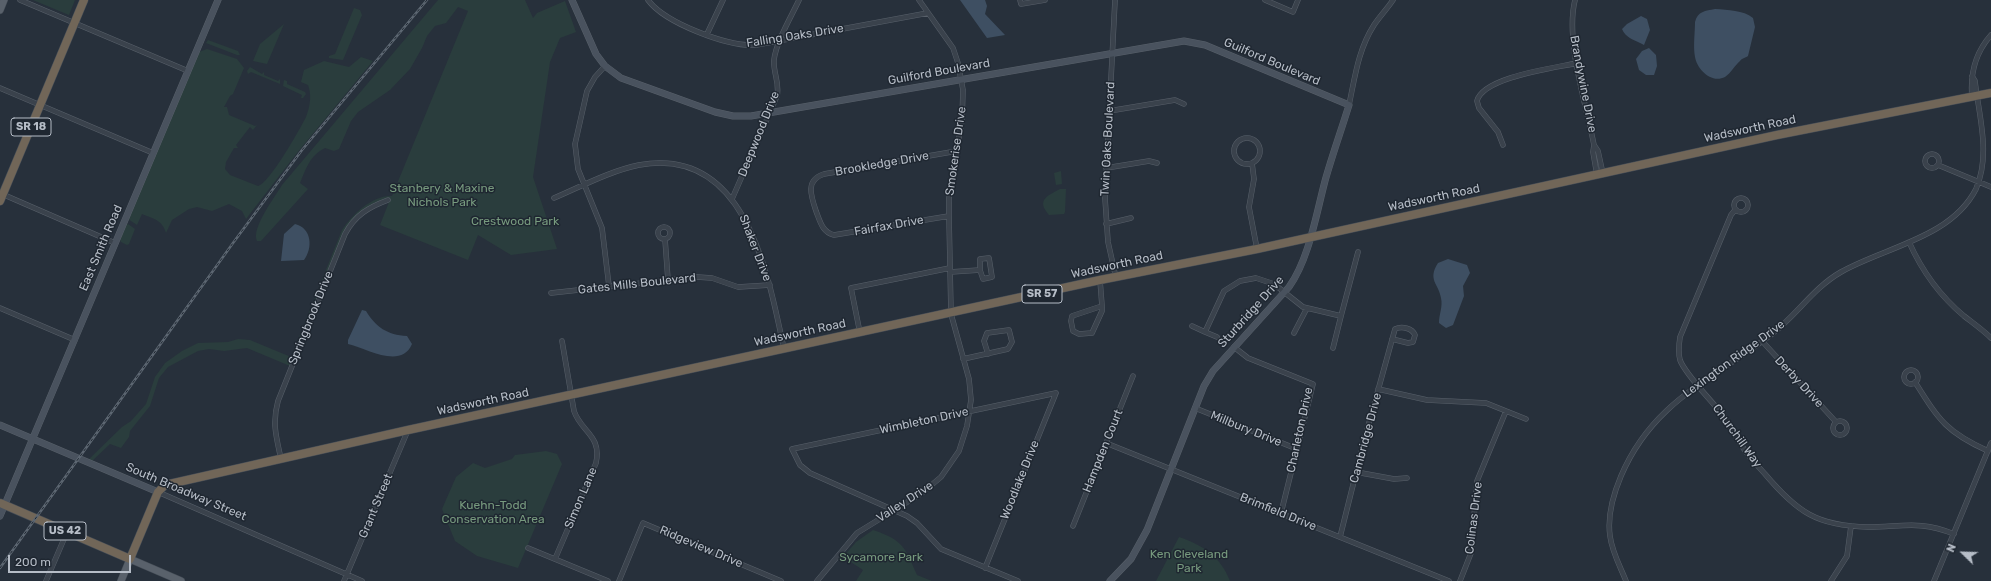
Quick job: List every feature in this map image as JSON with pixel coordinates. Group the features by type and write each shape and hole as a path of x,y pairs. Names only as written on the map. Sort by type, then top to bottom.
{"highway":[{"name":"SR 18","path":"1,196 84,0"},
{"name":"Wadsworth Road","path":"158,492 165,485 408,430 951,314 1100,280 1257,249 1889,112 1991,93"},
{"path":"130,559 158,492"},
{"name":"US 42","path":"2,504 130,559"}],"main road":[{"path":"0,10 4,0"},
{"path":"121,581 130,559 164,578 181,581"}],"street":[{"path":"20,0 188,71"},
{"name":"East Smith Road","path":"0,516 2,504 33,439 218,0"},
{"name":"Guilford Boulevard","path":"572,0 592,48 605,66 629,82 714,112 742,116 770,113 1178,41 1192,41 1349,106"},
{"name":"Falling Oaks Drive","path":"648,0 657,10 670,19 726,42 741,45 756,45 928,13"},
{"path":"707,34 723,0"},
{"name":"Deepwood Drive","path":"732,199 778,92 774,59 799,0"},
{"name":"Smokerise Drive","path":"919,0 953,48 961,79 963,114 949,198 948,216 951,314"},
{"path":"1020,2 1045,0"},
{"name":"Twin Oaks Boulevard","path":"1115,0 1106,168 1106,224 1116,278"},
{"path":"1265,0 1293,12 1298,0"},
{"name":"Sturbridge Drive","path":"1110,581 1131,559 1147,530 1195,408 1212,371 1285,293 1298,274 1349,106 1356,71 1363,47 1374,26 1393,0"},
{"name":"Brandywine Drive","path":"1575,0 1572,27 1577,63 1594,145 1593,152 1600,174"},
{"name":"Lexington Ridge Drive","path":"1626,581 1614,554 1610,535 1610,510 1616,488 1630,456 1650,426 1675,402 1698,384 1762,341 1781,326 1809,297 1829,280 1878,254 1909,242 1952,219 1971,198 1984,168 1986,154 1974,97 1975,81 1972,76 1977,56 1991,35"},
{"path":"1502,145 1498,132 1479,108 1477,100 1482,91 1510,79 1577,63"},
{"path":"605,66 595,77 587,91 576,137 576,160 602,228 609,286"},
{"path":"0,88 153,153"},
{"path":"1109,111 1175,100 1184,104"},
{"path":"1245,138 1253,139 1259,145 1260,154 1256,161 1252,163 1243,164 1234,155 1237,142 1245,138"},
{"name":"Brookledge Drive","path":"830,234 822,226 811,196 812,184 817,177 824,174 957,151"},
{"path":"1106,168 1149,161 1157,163"},
{"path":"1252,163 1254,179 1249,207 1257,249"},
{"name":"Shaker Drive","path":"554,198 630,167 661,164 682,167 698,173 716,184 732,199 749,225 770,285 784,349"},
{"path":"1938,165 1991,187"},
{"path":"1,196 115,243"},
{"name":"Springbrook Drive","path":"281,459 274,428 274,416 278,401 345,234 353,221 364,211 388,200"},
{"name":"Churchill Way","path":"1735,210 1731,216 1680,336 1678,347 1680,360 1727,420 1742,447 1789,502 1816,518 1851,526 1881,527 1915,524 1938,528 1954,534"},
{"name":"Fairfax Drive","path":"830,234 838,235 948,216"},
{"path":"1106,224 1132,218"},
{"path":"665,239 668,280"},
{"path":"1909,242 1924,271 1940,292 1991,338"},
{"path":"1333,348 1358,252"},
{"path":"989,258 992,277 983,279 980,270 980,259 989,258"},
{"path":"860,333 851,288 950,270 980,270"},
{"name":"Gates Mills Boulevard","path":"551,293 704,277 738,287 770,285"},
{"path":"1205,332 1219,298 1232,285 1256,278 1274,284 1294,301 1307,308 1341,316"},
{"path":"1100,280 1102,306 1102,311 1092,333 1079,334 1073,331 1071,321 1072,316 1102,306"},
{"path":"0,308 75,340"},
{"path":"1294,334 1307,308"},
{"name":"Valley Drive","path":"817,581 852,537 926,490 946,470 962,443 970,411 969,379 951,314"},
{"path":"1192,326 1217,337"},
{"path":"1400,327 1412,330 1416,335 1413,342 1408,343 1392,339 1395,329 1400,327"},
{"path":"963,359 988,354 1010,347 1012,342 1009,330 987,333 984,341 988,354"},
{"name":"Cambridge Drive","path":"1340,537 1392,339"},
{"name":"Simon Lane","path":"555,559 597,457 594,439 578,420 570,395 562,341"},
{"name":"Derby Drive","path":"1762,341 1836,422"},
{"name":"Charleton Drive","path":"1234,347 1248,358 1313,384 1281,513"},
{"name":"Hampden Court","path":"1073,526 1133,376"},
{"path":"1915,382 1940,421 1965,441 1988,451"},
{"path":"1378,389 1427,400 1486,403 1526,419"},
{"name":"Wimbleton Drive","path":"894,510 810,473 797,459 792,449 1056,393"},
{"name":"Woodlake Drive","path":"985,568 1056,393"},
{"name":"Millbury Drive","path":"1195,408 1297,449"},
{"name":"Colinas Drive","path":"1460,581 1472,553 1477,482 1506,411"},
{"name":"South Broadway Street","path":"0,425 362,581"},
{"name":"Grant Street","path":"344,581 408,430"},
{"name":"Brimfield Drive","path":"1106,443 1449,581"},
{"path":"1934,581 1991,443"},
{"path":"1356,472 1394,479 1407,478"},
{"path":"894,510 912,519 941,549 1018,581"},
{"name":"Ridgeview Drive","path":"619,581 643,523 781,581"},
{"path":"1831,581 1847,556 1851,526"},
{"path":"46,581 67,532"},
{"path":"528,548 608,581"}],"green space":[{"path":"33,0 75,0 69,15"},
{"name":"Stanbery & Maxine Nichols Park","path":"438,0 525,0 533,18 537,13 565,1 576,32 560,38 550,62 533,177 557,249 511,255 478,235 468,260 380,225 389,202 388,199 352,220 290,366 247,348 224,351 209,349 198,351 168,367 159,378 150,406 130,431 129,437 121,448 110,444 90,463 86,462 122,427 131,421 146,404 155,377 165,363 182,351 198,343 228,342 238,339 250,340 291,357 342,230 357,212 370,202 392,196 468,11 458,7 446,23 435,26 427,36 410,69 390,90 358,112 351,121 339,149 334,151 325,148 312,158 300,183 308,189 261,241 257,241 257,228 282,185"},
{"path":"354,8 360,10 362,15 343,60 329,58 329,56 335,54"},
{"path":"284,24 267,64 253,61 260,44"},
{"path":"208,40 238,51 240,55 206,43"},
{"path":"207,49 237,59 244,68 233,94 230,96 224,107 227,107 229,115 255,126 257,125 253,130 250,127 236,145 238,148 234,148 226,162 225,169 230,175 258,186 263,183 276,166 291,144 306,117 310,97 308,85 301,82 304,70 324,61 349,67 361,57 373,61 297,153 246,219 242,211 229,204 212,211 197,207 189,209 172,220 166,233 160,223 142,214 137,225 128,219 199,52"},
{"path":"250,67 262,74 264,72 264,75 278,81 280,79 280,84 251,72 248,74 247,71"},
{"path":"284,80 287,81 287,84 305,92 306,94 303,98 301,98 302,95 283,86"},
{"path":"1061,171 1062,184 1056,185 1054,173"},
{"path":"1060,189 1066,189 1065,212 1064,214 1049,215 1043,206 1043,202 1047,196"},
{"path":"128,224 135,229 129,244 127,245 120,240 126,225"},
{"name":"Kuehn-Todd Conservation Area","path":"546,451 557,454 562,464 518,568 477,556 455,541 442,509 456,477 473,463 485,468 512,459 515,455"},
{"name":"Sycamore Park","path":"873,530 897,541 906,551 917,575 932,581 856,581 863,570 843,557 856,542"},
{"name":"Ken Cleveland Park","path":"1179,537 1196,544 1210,553 1222,565 1230,581 1156,581"}],"water":[{"path":"960,0 985,0 987,6 985,14 1005,35 987,38"},
{"path":"1715,9 1745,13 1753,18 1755,27 1748,56 1741,60 1725,77 1720,79 1710,77 1702,70 1696,62 1694,53 1696,18 1702,12"},
{"path":"1641,16 1647,19 1650,30 1644,45 1628,37 1622,29 1627,24"},
{"path":"1649,48 1656,55 1657,66 1654,75 1646,75 1639,70 1636,59 1642,51"},
{"path":"295,224 301,226 308,234 310,244 309,250 304,260 281,261 284,234"},
{"path":"1448,259 1467,265 1470,273 1463,286 1464,296 1453,325 1446,328 1439,323 1441,301 1434,274 1438,263"},
{"path":"362,310 366,311 378,326 388,332 407,336 412,344 407,352 400,356 383,355 348,344 348,340"}],"railway":[{"path":"0,568 233,243 302,150 427,0"}],"park label":[{"name":"Crestwood Park","path":"515,222"}]}
